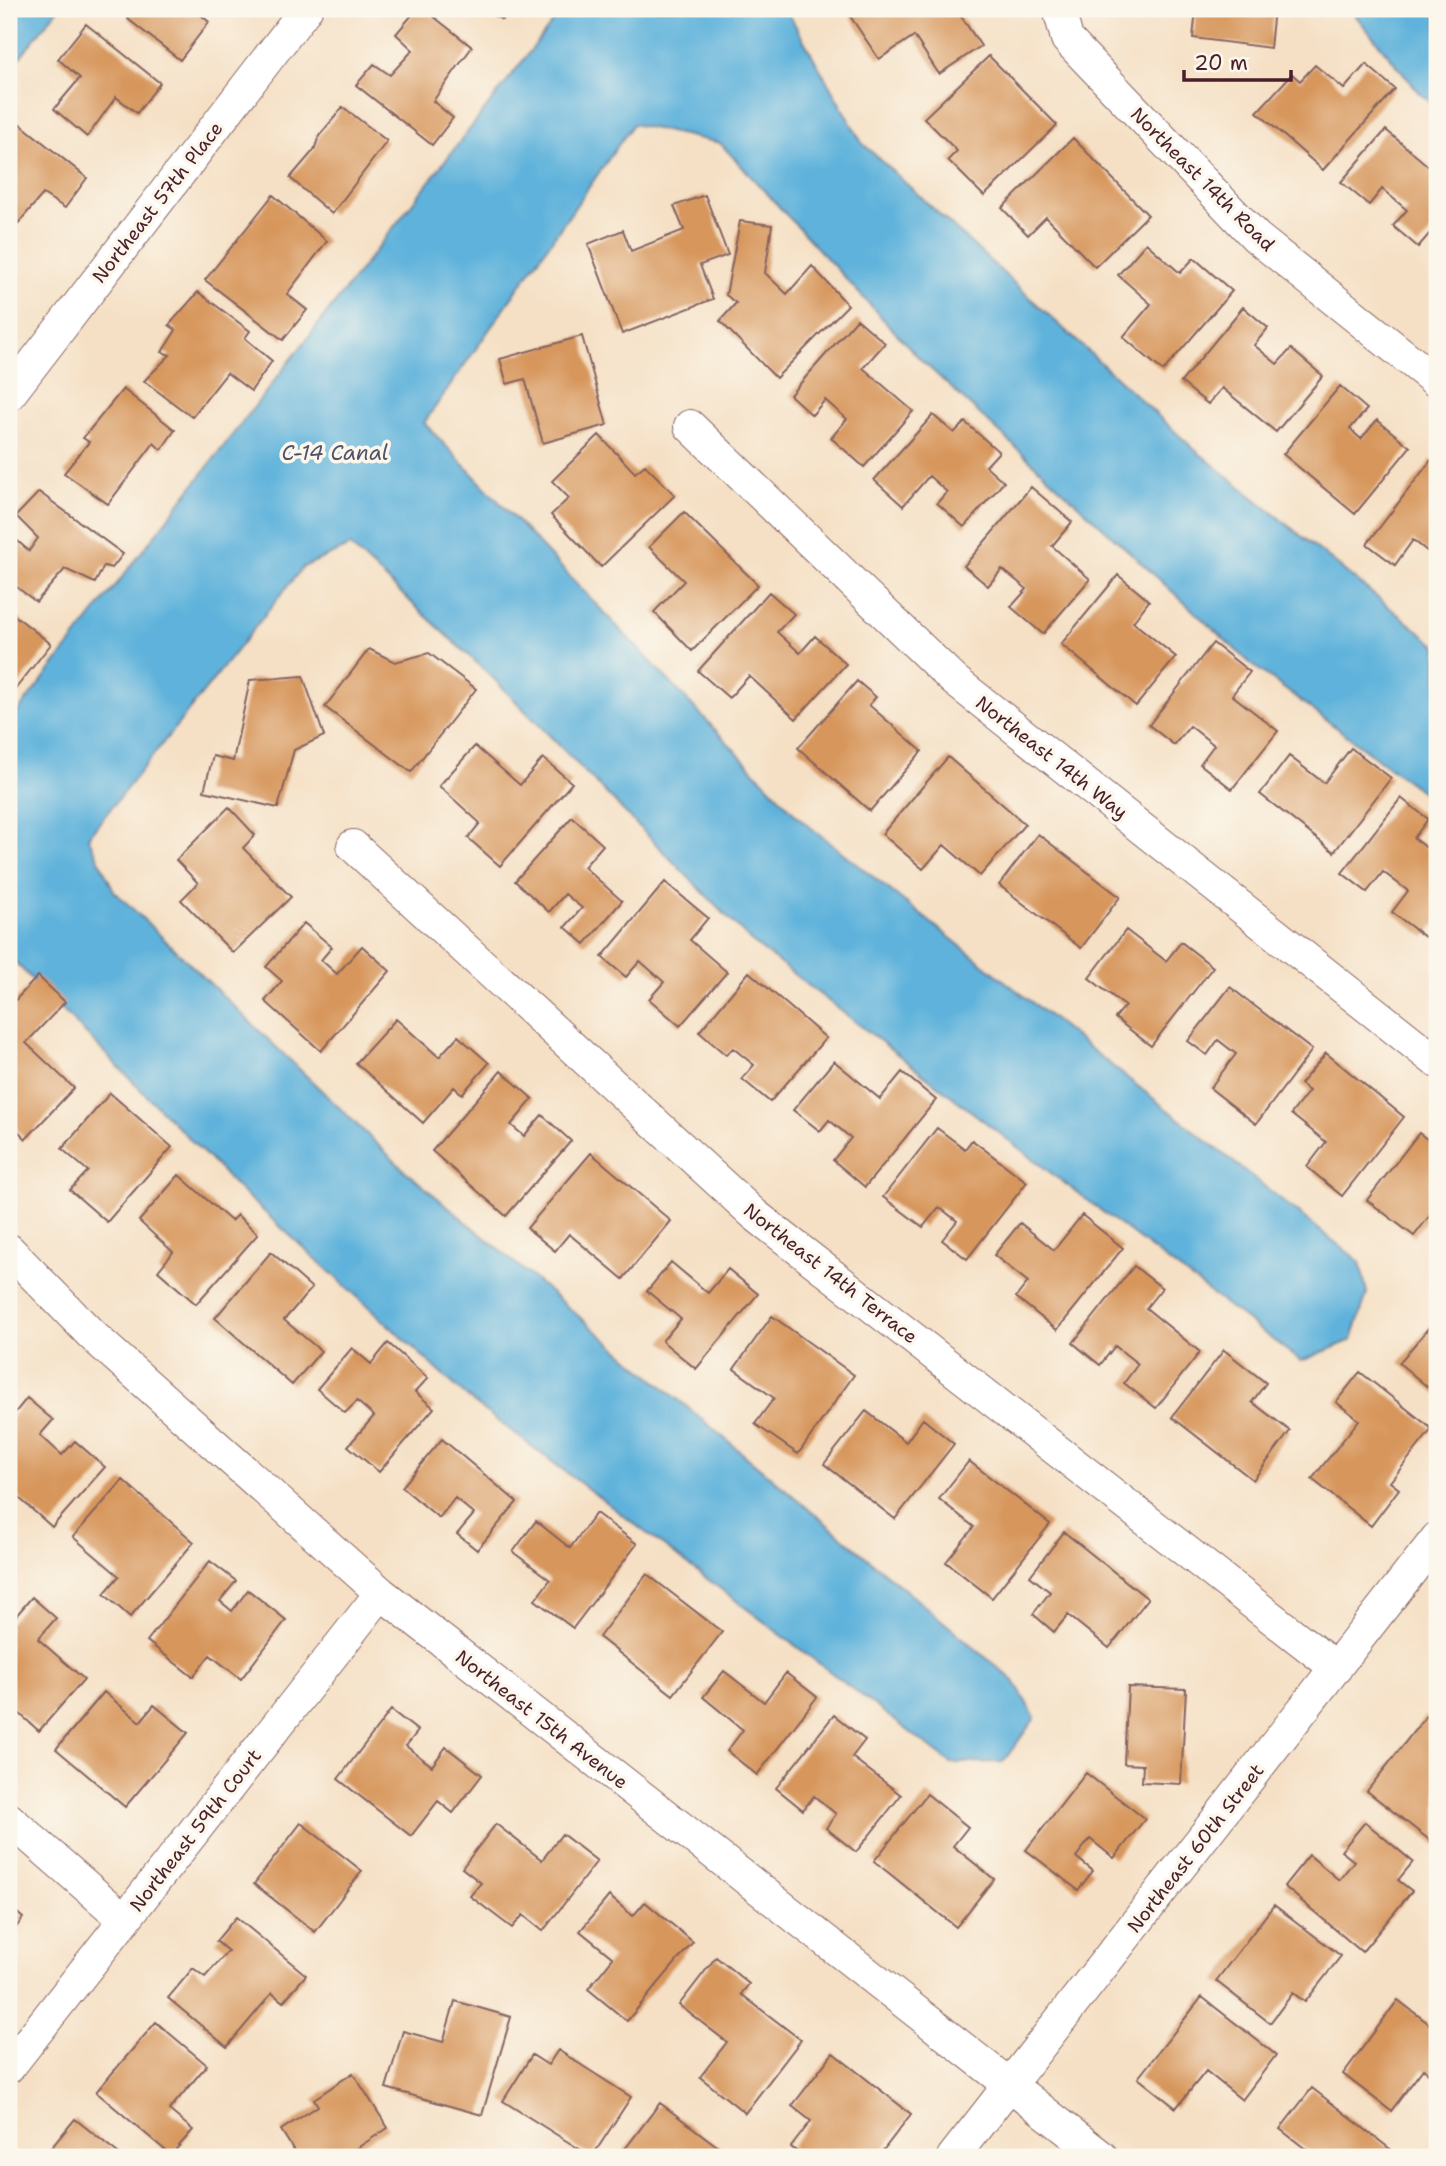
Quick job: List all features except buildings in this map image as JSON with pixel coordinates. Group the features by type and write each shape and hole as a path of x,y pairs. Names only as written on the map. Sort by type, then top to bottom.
{"street":[{"name":"Northeast 57th Place","path":"9,396 306,9"},
{"name":"Northeast 14th Road","path":"1059,9 1067,39 1256,237 1437,382"},
{"name":"Northeast 14th Way","path":"690,426 954,680 1437,1062"},
{"name":"Northeast 14th Terrace","path":"353,846 755,1215 1336,1668"},
{"name":"Northeast 15th Avenue","path":"9,1250 93,1336 381,1592 1102,2157"},
{"name":"Northeast 60th Street","path":"953,2157 1437,1538"},
{"name":"Northeast 59th Court","path":"9,2067 381,1592"},
{"path":"9,1819 125,1920"}],"water":[{"path":"9,9 58,9 9,71"},
{"name":"C-14 Canal","path":"563,9 786,9 862,143 1194,449 1437,646 1437,803 1250,663 920,359 720,143 633,124 424,423 800,819 1360,1262 1367,1293 1352,1340 1301,1361 1059,1179 752,942 490,675 350,546 303,567 88,837 114,891 403,1169 1014,1681 1035,1718 1003,1762 951,1763 473,1402 240,1190 9,956 9,723"},
{"path":"1350,9 1437,9 1437,107 1420,93"}]}
